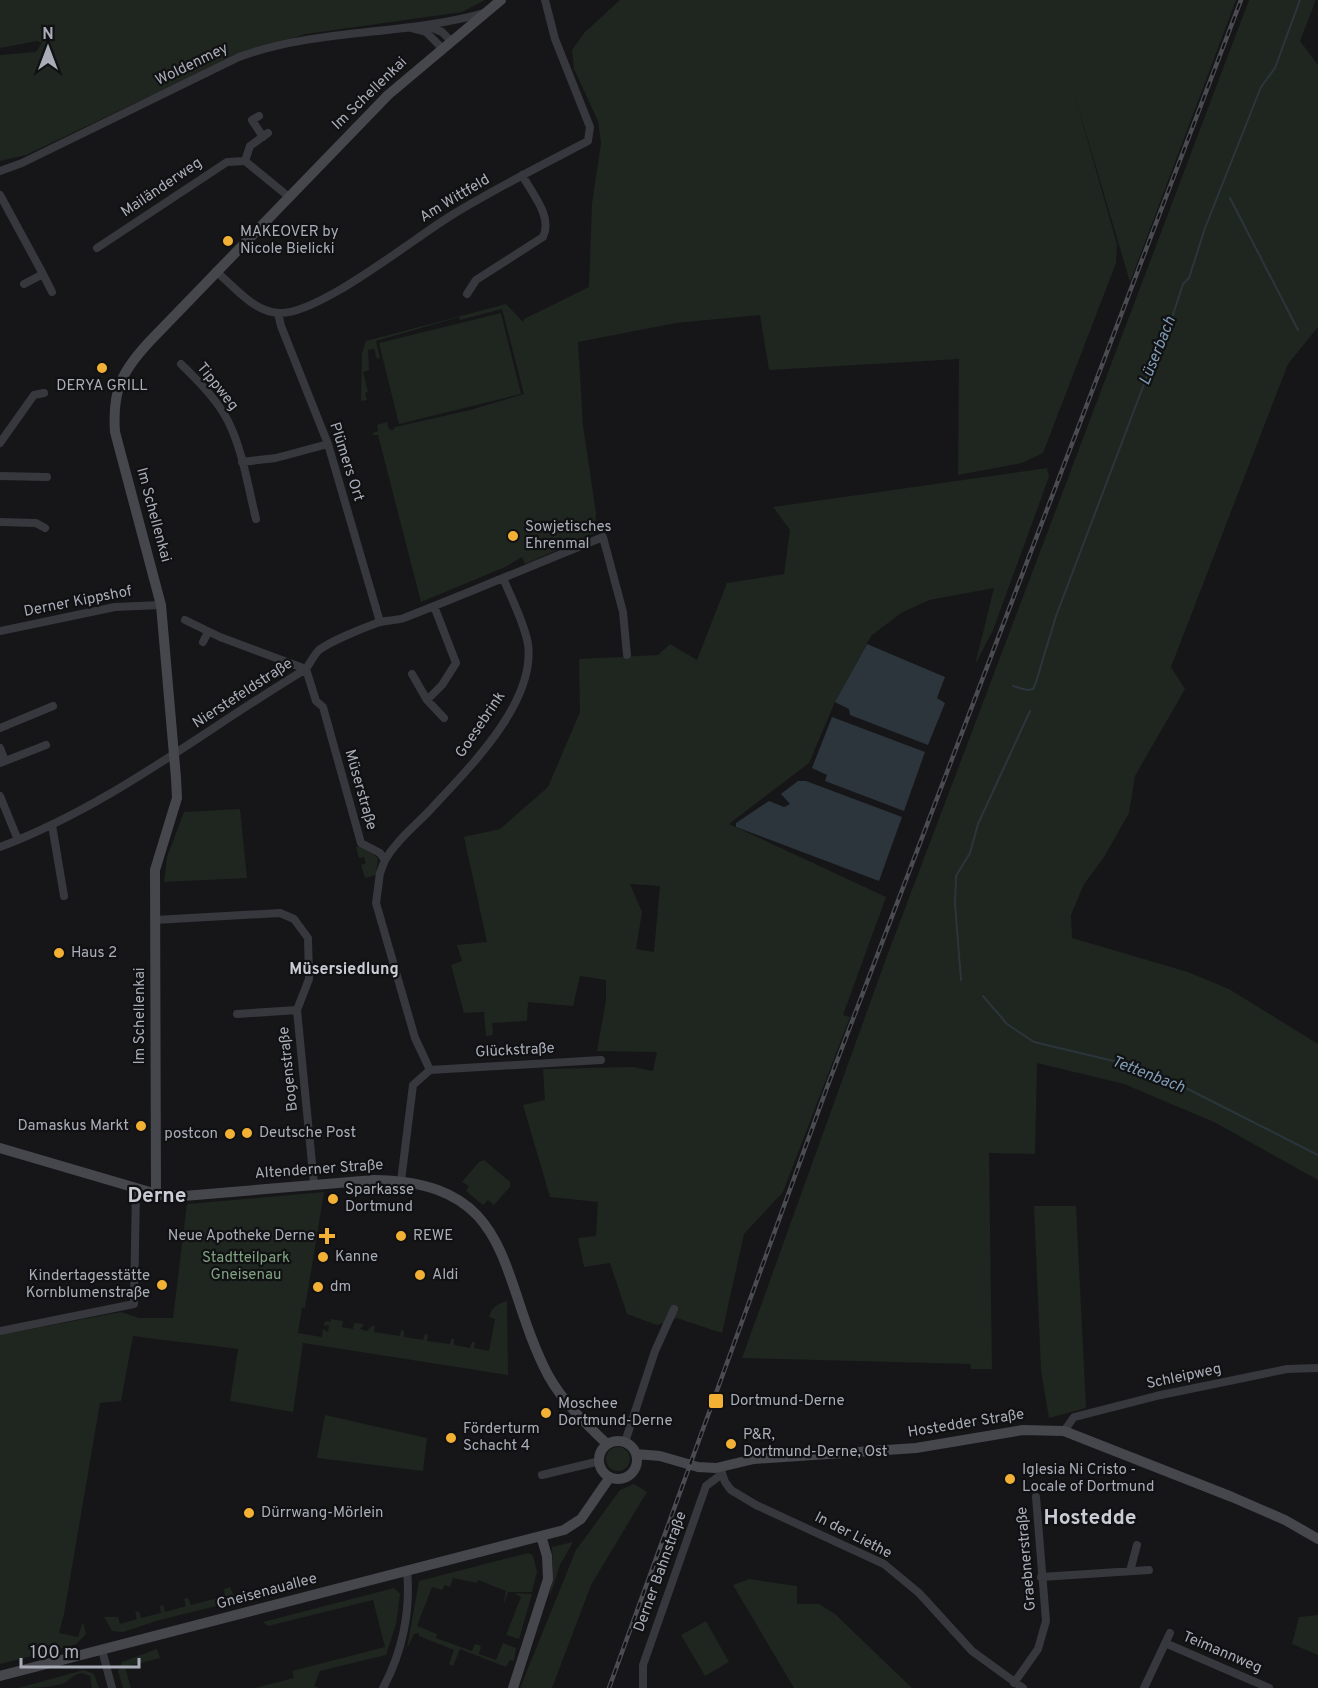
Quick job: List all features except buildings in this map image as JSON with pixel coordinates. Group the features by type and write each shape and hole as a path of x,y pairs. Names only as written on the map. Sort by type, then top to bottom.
{"main road":[{"name":"Im Schellenkai","path":"156,1194 155,870 177,798 161,605 116,432 114,409 118,384 138,354 388,95 501,0"},
{"name":"Altenderner Straße","path":"0,1148 156,1194 184,1196 374,1180 401,1181 443,1191 470,1205 489,1228 551,1379 564,1400 607,1444"},
{"name":"Hostedder Straße","path":"636,1454 660,1455 721,1471 754,1460 916,1448 1023,1430 1064,1431 1232,1497 1285,1520 1318,1539"},
{"path":"616,1441 625,1442 636,1454 635,1467 630,1474 621,1478 610,1477 604,1471 600,1461 601,1451 607,1444 616,1441"},
{"name":"Gneisenauallee","path":"0,1676 564,1530 581,1519 610,1477"},
{"path":"513,1688 548,1580 547,1556 541,1536"}],"street":[{"name":"Am Wittfeld","path":"278,313 319,302 451,215 588,141 590,135 544,2"},
{"name":"Woldenmey","path":"0,171 22,163 238,57 262,48 306,38 410,27 486,12"},
{"path":"425,24 435,28 446,45"},
{"path":"410,27 426,32 446,45"},
{"path":"258,116 252,120 266,135 249,146 245,161 288,197"},
{"name":"Mailänderweg","path":"97,248 222,164 232,160 245,161"},
{"path":"467,294 476,280 543,237 546,230 545,219 522,175"},
{"path":"0,195 52,292"},
{"path":"216,271 257,306 278,313"},
{"path":"24,284 43,274"},
{"name":"Plümers Ort","path":"278,313 280,326 328,444 380,622"},
{"name":"Tippweg","path":"181,364 224,415 242,462 256,519"},
{"path":"0,443 34,395 44,393"},
{"path":"242,462 276,459 328,444"},
{"path":"0,476 47,477"},
{"path":"0,522 36,523 45,528"},
{"name":"Nierstefeldstraße","path":"0,847 93,805 174,755 306,669 319,650 380,622 391,623 504,580 517,571 603,537 623,612 627,655"},
{"name":"Goesebrink","path":"385,860 393,846 461,777 486,747 511,709 524,683 528,645 504,580"},
{"name":"Derner Kippshof","path":"0,631 115,607 161,605"},
{"path":"427,700 442,685 456,663 434,606"},
{"path":"185,620 208,632 306,669"},
{"path":"203,642 208,632"},
{"name":"Müserstraße","path":"306,669 316,701 323,707 361,843 380,853 385,860"},
{"path":"412,674 427,700 444,718"},
{"path":"0,728 53,706"},
{"path":"0,748 3,762 46,745"},
{"path":"0,796 18,840"},
{"path":"52,825 64,896"},
{"path":"385,860 380,873 376,903 415,1038 430,1070 413,1085 401,1181"},
{"name":"Bogenstraße","path":"155,920 280,913 294,919 308,938 309,979 297,1010 314,1184"},
{"path":"237,1014 297,1010"},
{"name":"Glückstraße","path":"430,1070 601,1060"},
{"path":"0,1331 134,1304 136,1188"},
{"path":"625,1442 655,1351 674,1309"},
{"name":"Schleipweg","path":"1064,1431 1074,1417 1156,1396 1287,1369 1318,1368"},
{"path":"542,1475 600,1461"},
{"name":"Derner Bahnstraße","path":"643,1688 643,1665 706,1486 721,1471"},
{"name":"In der Liethe","path":"721,1471 732,1490 756,1505 884,1564 919,1593 972,1651 1023,1688"},
{"name":"Graebnerstraße","path":"1014,1683 1032,1659 1046,1621 1036,1497"},
{"path":"1130,1571 1137,1545"},
{"path":"1041,1577 1149,1570"},
{"path":"382,1688 393,1667 405,1625 409,1592 407,1571"},
{"path":"1144,1688 1170,1633"},
{"name":"Teimannweg","path":"1165,1643 1269,1688"},
{"path":"102,1650 112,1688"}],"green space":[{"path":"0,0 485,0 462,12 306,34 262,48 152,100 150,96 26,155 0,161 0,55 36,52 42,43 37,41 0,48"},
{"path":"620,0 1236,0 1130,282 1074,93 1117,244 1116,263 1043,453 1022,463 958,475 959,359 769,370 760,315 676,323 578,342 583,425 596,513 595,533 525,564 522,557 505,567 421,602 378,435 373,435 373,433 378,431 377,425 387,422 389,429 393,430 395,427 470,410 524,394 502,309 460,320 459,317 376,341 380,358 377,359 374,349 368,350 369,370 363,372 368,392 365,393 367,400 361,401 362,353 366,341 506,304 523,322 524,319 589,287 592,204 601,143 598,121 574,69 572,50 585,32"},
{"path":"1249,0 1316,0 1300,41 1318,65 1318,327 1288,364 1171,667 1185,689 1135,776 1129,813 1104,857 1084,884 1071,915 1072,938 1188,972 1229,989 1318,1044 1318,1180 1214,1122 1124,1084 1037,1063 1035,1154 989,1153 992,1369 971,1369 970,1364 742,1358 887,956"},
{"path":"501,313 521,394 399,424 379,343"},
{"path":"1047,468 1049,477 993,630 975,665 994,588 929,600 901,613 871,636 835,702 809,763 729,824 886,897 843,1015 850,1017 783,1192 744,1234 722,1333 677,1318 657,1325 627,1314 610,1263 584,1267 578,1238 596,1236 598,1202 550,1197 523,1105 545,1100 543,1069 633,1067 653,1071 657,1052 597,1051 606,1000 606,980 580,976 573,1006 528,1002 527,1021 492,1023 493,1035 486,1036 484,1012 464,1013 451,965 462,961 457,945 487,942 464,837 500,829 548,787 580,712 579,659 658,655 670,644 697,660 727,583 784,574 790,530 773,507","holes":["630,884 660,886 654,952 636,949 642,912"]},
{"path":"240,809 247,878 164,882 167,857 184,812"},
{"path":"361,846 378,858 376,875 365,878 361,865 366,863 364,857 359,858 356,847"},
{"path":"484,1160 510,1182 510,1187 494,1205 488,1200 483,1205 466,1191 469,1186 462,1182 479,1162"},
{"name":"Stadtteilpark Gneisenau","path":"324,1192 305,1308 302,1308 298,1333 322,1337 323,1329 328,1332 329,1325 324,1326 325,1321 331,1322 331,1319 343,1321 342,1327 353,1329 354,1323 364,1324 360,1329 367,1331 375,1326 374,1332 400,1336 401,1330 404,1331 404,1337 423,1340 425,1334 428,1335 427,1341 450,1344 451,1339 454,1339 454,1345 470,1348 472,1342 475,1342 474,1348 489,1351 495,1319 489,1317 490,1314 495,1306 507,1301 508,1375 303,1343 293,1412 230,1401 238,1349 133,1336 121,1401 100,1403 59,1633 78,1637 83,1622 86,1634 76,1644 0,1664 0,1335 121,1312 139,1318 173,1318 187,1204"},
{"path":"1034,1206 1076,1206 1086,1408 1049,1418 1041,1370"},
{"path":"325,1415 427,1438 423,1471 317,1458"},
{"path":"618,1447 627,1450 630,1459 627,1468 618,1471 609,1468 606,1459 609,1450"},
{"path":"634,1484 647,1492 591,1585 552,1688 520,1688 576,1550 620,1490"},
{"path":"573,1542 560,1565 550,1596 553,1568 552,1547"},
{"path":"528,1553 533,1555 537,1572 532,1592 508,1592 503,1606 506,1591 478,1580 477,1583 453,1578 450,1587 445,1585 442,1590 432,1587 417,1626 437,1634 436,1638 472,1651 475,1644 481,1646 479,1654 496,1660 503,1643 516,1648 514,1661 510,1660 506,1667 460,1649 453,1666 449,1664 454,1650 419,1636 419,1633 414,1634 407,1648 419,1581"},
{"path":"749,1579 797,1586 797,1604 819,1604 835,1614 912,1688 794,1688 733,1585"},
{"path":"230,1587 236,1601 156,1621 123,1632 112,1631 104,1617 118,1617 120,1624 137,1619 135,1612 139,1611 141,1618 161,1613 160,1606 163,1605 165,1612 186,1606 184,1599 188,1598 191,1605 225,1596 224,1589"},
{"path":"394,1588 400,1594 396,1624 386,1655 320,1671 314,1686 318,1688 255,1688 294,1678 292,1671 385,1647 373,1600 268,1626 263,1622"},
{"path":"514,1593 532,1594 519,1639 506,1635 521,1597"},
{"path":"1318,1615 1318,1655 1292,1644 1299,1617"},
{"path":"706,1621 729,1662 705,1676 681,1635"},
{"path":"157,1649 160,1658 125,1667 131,1688 123,1688 118,1671 122,1662"},
{"path":"84,1670 94,1674 99,1688 92,1688 90,1676 82,1673 57,1685 18,1688"}],"shaded area":[{"path":"867,644 945,677 937,698 945,703 928,745 850,715 849,709 835,702"},
{"path":"832,717 925,752 904,811 825,781 827,775 812,768"},
{"path":"798,781 806,781 902,817 879,881 736,827 736,823 769,801 784,807 790,804 781,794"}],"waterway":[{"name":"Lüserbach","path":"1013,686 1027,690 1033,689 1036,682 1056,616 1160,342 1167,333 1183,284 1189,278 1205,228 1261,87 1275,68 1300,0"},
{"path":"1230,198 1298,330"},
{"name":"Tettenbach","path":"961,980 955,904 956,876 970,853 978,824 1030,711"},
{"name":"Tettenbach","path":"983,996 1007,1024 1034,1042 1126,1064 1172,1081 1318,1155"}],"railway":[{"path":"609,1688 829,1082 1241,0"}],"place":[{"name":"MAKEOVER by Nicole Bielicki","path":"228,241"},
{"name":"DERYA GRILL","path":"102,368"},
{"name":"Sowjetisches Ehrenmal","path":"513,536"},
{"name":"Haus 2","path":"59,953"},
{"name":"Damaskus Markt","path":"141,1126"},
{"name":"Deutsche Post","path":"247,1133"},
{"name":"postcon","path":"230,1134"},
{"name":"Sparkasse Dortmund","path":"333,1199"},
{"name":"Neue Apotheke Derne","path":"327,1236"},
{"name":"REWE","path":"401,1236"},
{"name":"Kanne","path":"323,1257"},
{"name":"Aldi","path":"420,1275"},
{"name":"Kindertagesstätte Kornblumenstraße","path":"162,1285"},
{"name":"dm","path":"318,1287"},
{"name":"Dortmund-Derne","path":"716,1401"},
{"name":"Moschee Dortmund-Derne","path":"546,1413"},
{"name":"Förderturm Schacht 4","path":"451,1438"},
{"name":"P&R, Dortmund-Derne, Ost","path":"731,1444"},
{"name":"Iglesia Ni Cristo - Locale of Dortmund","path":"1010,1479"},
{"name":"Dürrwang-Mörlein","path":"249,1513"}],"district":[{"name":"Müsersiedlung","path":"344,970"},
{"name":"Derne","path":"157,1196"},
{"name":"Hostedde","path":"1090,1518"}]}
